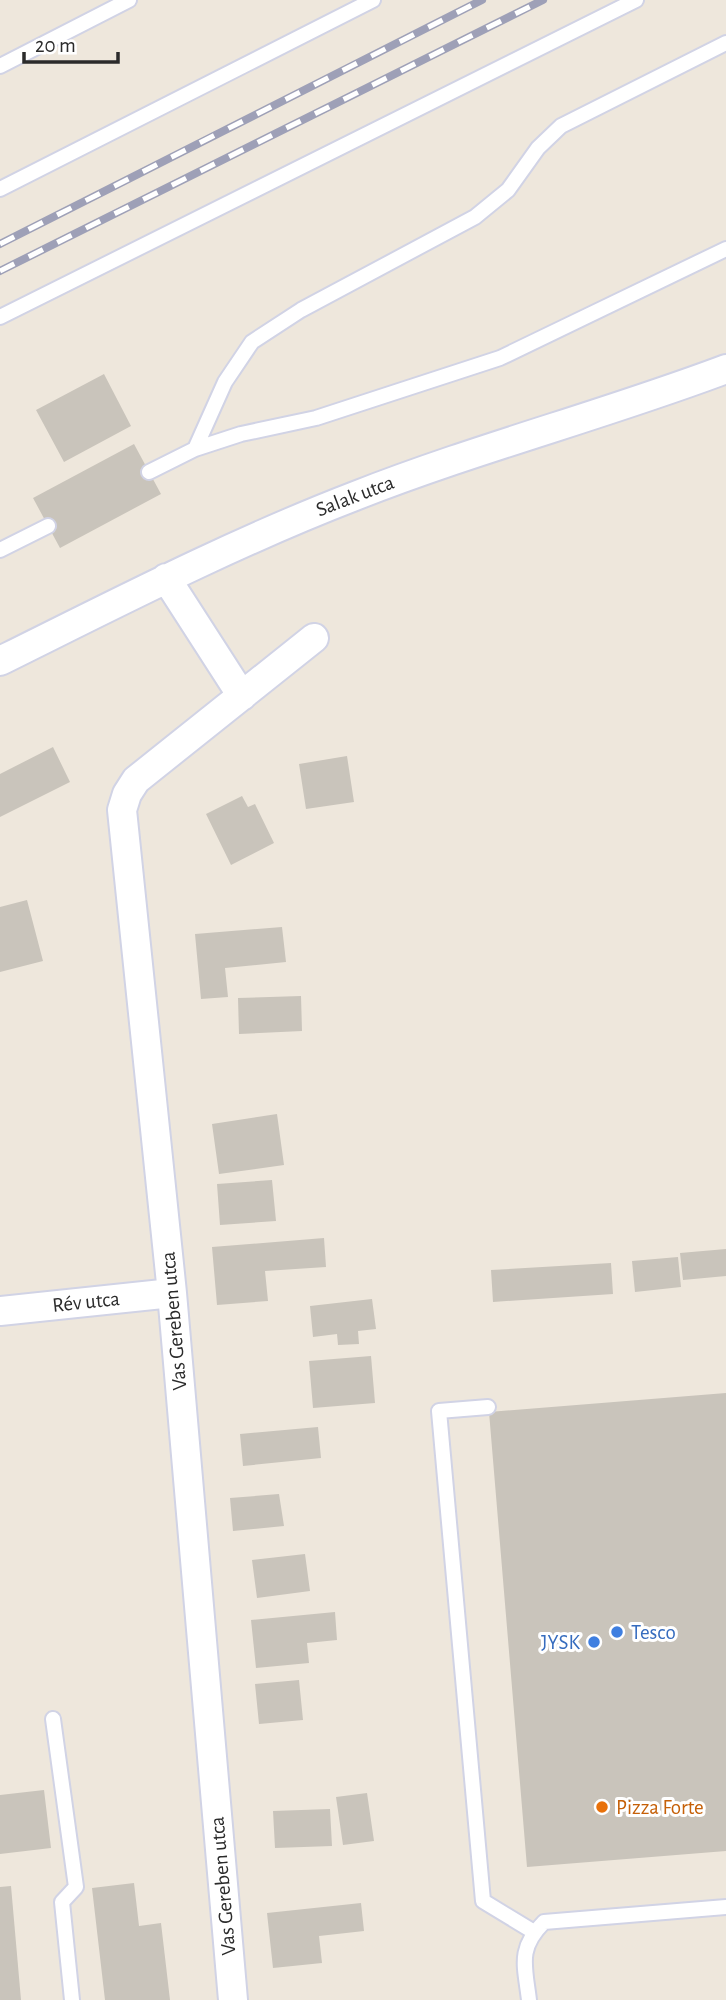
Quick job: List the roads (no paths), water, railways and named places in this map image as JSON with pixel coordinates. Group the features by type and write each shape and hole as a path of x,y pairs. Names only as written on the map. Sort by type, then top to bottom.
{"street":[{"name":"Salak utca","path":"0,661 286,523 357,495 725,372"},
{"path":"166,579 242,696"},
{"name":"Vas Gereben utca","path":"233,2000 172,1293 122,810 127,794 136,780 314,639"},
{"name":"Rév utca","path":"0,1311 172,1293"}],"lane":[{"path":"0,66 129,0"},
{"path":"0,189 373,0"},
{"path":"0,317 636,0"},
{"path":"195,449 225,382 252,342 301,310 475,217 508,190 538,148 561,126 726,43"},
{"path":"149,472 195,449 241,435 316,418 500,359 726,249"},
{"path":"0,550 48,526"},
{"path":"488,1408 439,1411 483,1901 534,1932"},
{"path":"53,1719 76,1887 62,1902 72,2000"},
{"path":"529,2000 523,1953 534,1932 544,1922 726,1908"}],"railway":[{"path":"0,244 482,0"},
{"path":"0,271 543,0"}],"place":[{"name":"Tesco","path":"617,1632"},
{"name":"JYSK","path":"594,1642"},
{"name":"Pizza Forte","path":"602,1807"}]}
